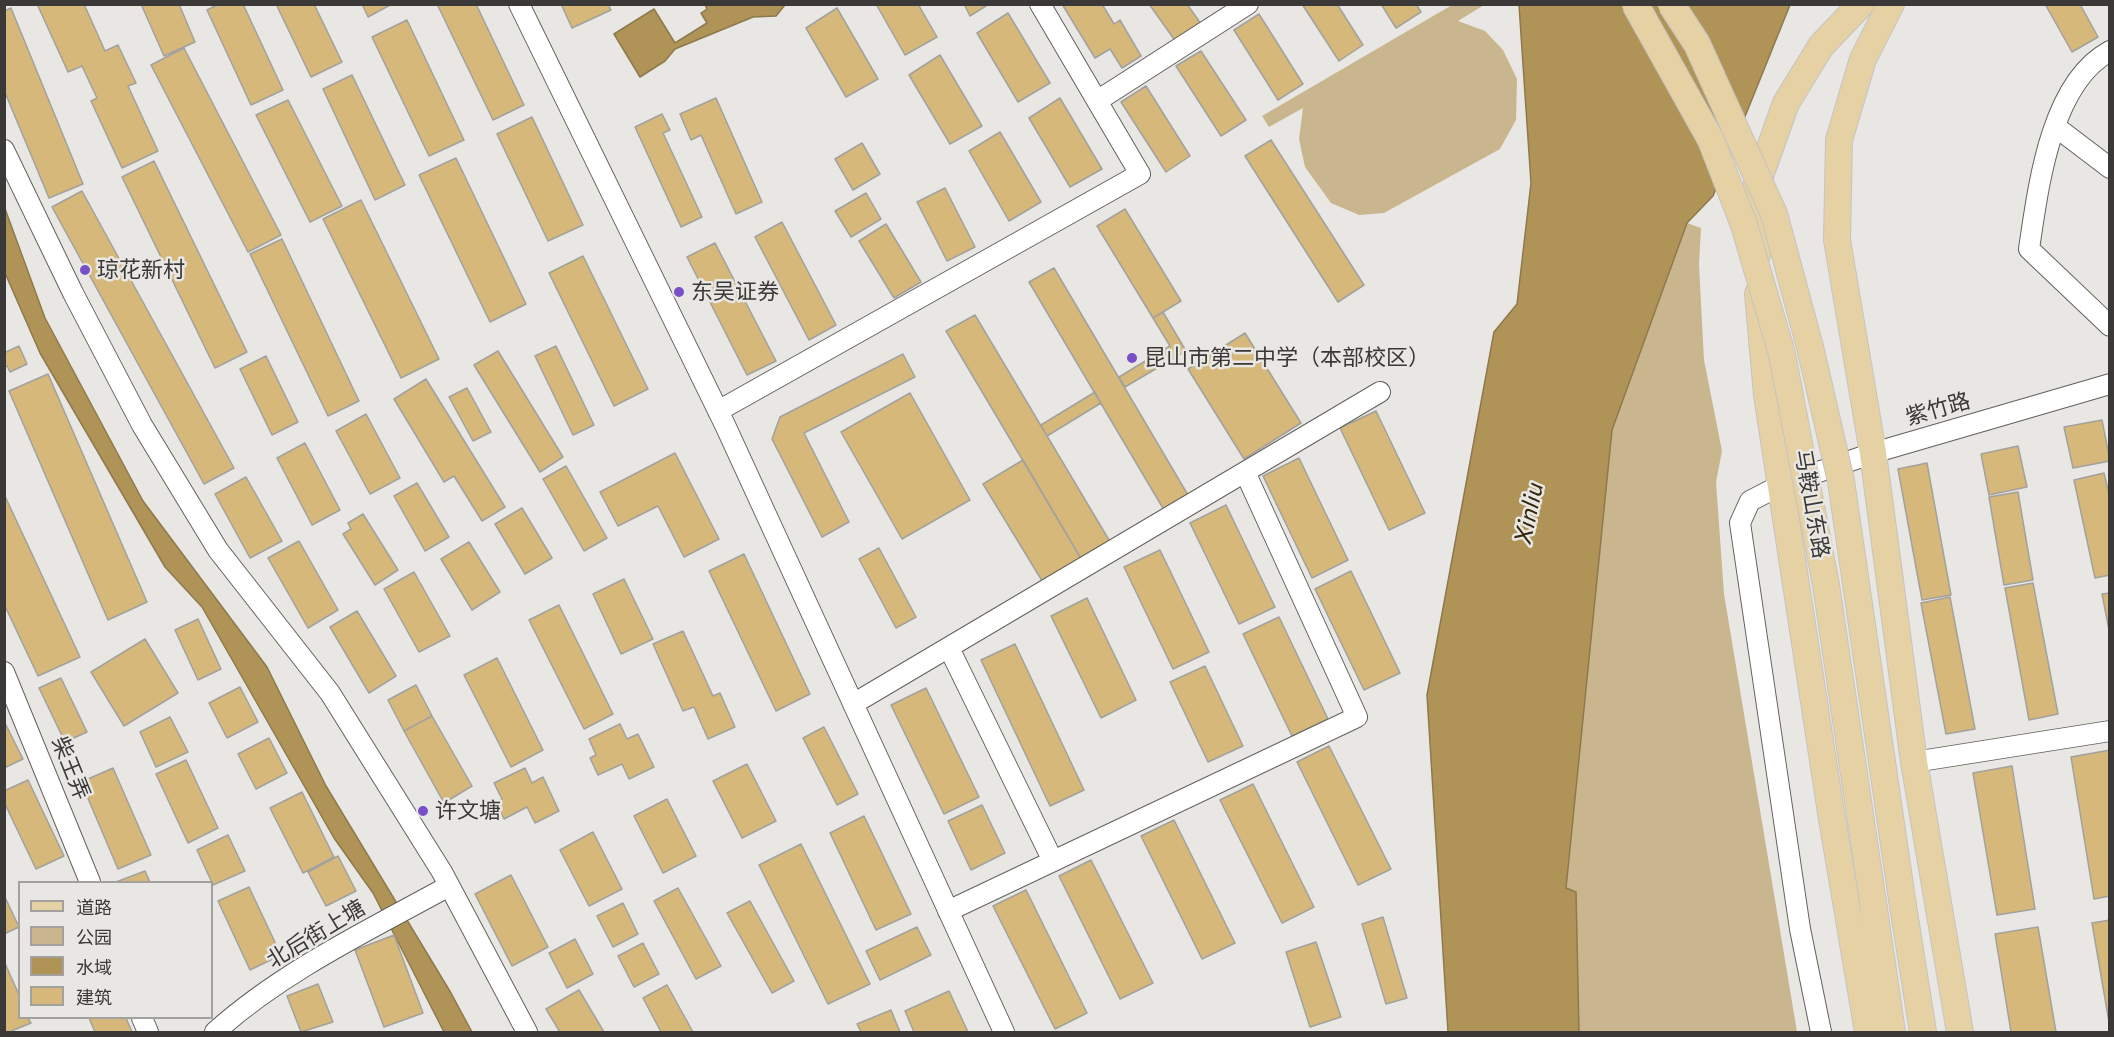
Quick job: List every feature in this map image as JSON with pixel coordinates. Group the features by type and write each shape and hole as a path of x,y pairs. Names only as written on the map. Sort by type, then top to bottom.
{"main road":[{"name":"马鞍山东路","path":"1635,4 1711,140 1744,225 1782,354 1826,585 1892,1032"},
{"name":"马鞍山东路","path":"1671,4 1702,54 1773,214 1810,347 1841,481 1923,1032"},
{"path":"1861,4 1821,46 1786,103 1755,190 1758,290 1767,395 1868,1032"},
{"path":"1891,4 1863,59 1839,140 1837,240 1873,453 1914,762 1960,1032"}],"street":[{"path":"519,4 718,411 1004,1032"},
{"path":"718,411 1140,174 1040,4"},
{"path":"1096,100 1248,4"},
{"path":"2109,51 2096,59 2066,99 2040,175 2029,249 2109,320"},
{"path":"2056,127 2109,168"},
{"path":"4,150 73,293 142,425 218,550 330,693 449,886 527,1032"},
{"name":"紫竹路","path":"1821,1032 1800,928 1740,523 1750,501 1781,484 1873,453 2109,384"},
{"path":"854,704 1380,392"},
{"path":"948,911 1357,717 1245,472"},
{"path":"949,648 1053,861"},
{"name":"柴王弄","path":"4,672 90,881"},
{"path":"1914,762 2109,731"},
{"name":"北后街上塘","path":"215,1032 257,997 343,944 449,886"}],"green space":[{"path":"1452,5 1484,5 1458,21 1485,31 1503,50 1517,79 1516,120 1500,149 1384,213 1359,215 1331,203 1305,167 1299,139 1303,108 1269,127 1262,116"},
{"path":"1687,223 1701,228 1699,265 1704,360 1722,451 1716,482 1724,594 1797,1032 1579,1032 1576,892 1566,888 1612,430"}],"water":[{"path":"705,5 785,5 776,16 753,17 675,49 665,61 640,77 614,34 654,9 675,43 707,23 701,13 707,9"},
{"name":"Xinliu","path":"1519,5 1790,5 1713,196 1687,223 1612,430 1566,888 1576,892 1579,1032 1448,1032 1427,695 1494,332 1517,304 1531,183"},
{"path":"4,206 45,318 143,501 267,667 326,786 451,993 472,1032 444,1032 373,893 334,838 202,607 165,567 40,353 5,273"}],"building":[{"path":"37,4 84,4 105,51 118,45 136,83 128,86 158,151 122,168 91,101 97,98 82,66 68,72"},
{"path":"141,4 179,4 195,42 164,56"},
{"path":"219,4 243,4 283,90 251,105 207,10"},
{"path":"276,4 314,4 342,62 311,77"},
{"path":"362,4 392,4 368,17"},
{"path":"437,4 476,4 524,105 493,120"},
{"path":"561,4 608,4 611,10 572,28"},
{"path":"876,4 918,4 937,37 905,55"},
{"path":"964,4 989,4 970,16"},
{"path":"1062,4 1102,4 1114,24 1120,20 1141,56 1122,68 1110,49 1095,58"},
{"path":"1149,4 1187,4 1201,24 1176,42"},
{"path":"1302,4 1337,4 1363,45 1339,61"},
{"path":"1381,4 1416,4 1421,12 1396,28"},
{"path":"2045,4 2080,4 2098,37 2072,52"},
{"path":"11,8 83,184 49,198 4,90 4,11"},
{"path":"837,8 878,79 846,97 806,28"},
{"path":"1008,13 1050,83 1018,102 977,33"},
{"path":"1259,14 1303,84 1278,100 1234,30"},
{"path":"407,20 464,140 429,156 372,37"},
{"path":"184,48 281,235 248,252 151,65"},
{"path":"1201,51 1246,120 1221,136 1176,66"},
{"path":"940,55 982,126 950,144 909,75"},
{"path":"352,75 405,185 375,200 323,89"},
{"path":"1146,86 1190,156 1166,172 1121,102"},
{"path":"716,98 762,202 736,214 701,135 691,140 680,114"},
{"path":"1060,98 1102,169 1070,187 1029,118"},
{"path":"288,100 342,206 310,222 256,115"},
{"path":"662,114 670,130 663,133 702,217 681,227 635,127"},
{"path":"532,117 583,225 548,241 497,134"},
{"path":"1000,132 1041,202 1009,221 969,151"},
{"path":"1271,140 1364,285 1338,302 1245,156"},
{"path":"862,143 880,174 853,190 835,159"},
{"path":"456,158 526,304 490,322 419,175"},
{"path":"154,161 247,352 215,368 122,177"},
{"path":"945,188 975,247 947,261 917,202"},
{"path":"82,191 234,468 204,484 52,207"},
{"path":"866,193 881,219 851,237 835,211"},
{"path":"361,200 439,359 401,378 323,219"},
{"path":"1125,209 1181,301 1153,318 1097,226"},
{"path":"782,222 836,325 809,340 755,237"},
{"path":"886,224 921,282 894,298 859,241"},
{"path":"282,239 359,401 328,416 250,254"},
{"path":"715,243 776,361 747,375 687,257"},
{"path":"583,256 648,389 614,406 549,273"},
{"path":"1054,268 1188,495 1164,510 1029,282"},
{"path":"1163,312 1186,351 1125,387 1119,377 1170,346 1153,318"},
{"path":"975,315 1112,545 1083,562 946,331"},
{"path":"1245,333 1301,423 1244,459 1188,369"},
{"path":"19,346 27,364 10,372 7,366 4,367 4,353"},
{"path":"556,346 594,425 573,435 535,356"},
{"path":"498,351 563,457 540,472 474,365"},
{"path":"903,354 915,377 804,433 849,522 822,537 772,439 780,417"},
{"path":"266,356 298,422 272,435 240,369"},
{"path":"48,374 147,602 108,620 9,391"},
{"path":"426,379 505,507 482,521 454,476 444,482 394,399"},
{"path":"467,388 491,432 473,441 449,397"},
{"path":"1095,392 1101,403 1047,436 1041,425"},
{"path":"910,393 970,500 902,539 841,432"},
{"path":"1376,411 1425,513 1389,530 1340,428"},
{"path":"366,414 400,478 370,494 336,431"},
{"path":"2102,420 2110,461 2073,468 2064,427"},
{"path":"305,443 340,510 312,525 277,458"},
{"path":"2018,446 2027,487 1989,495 1981,454"},
{"path":"675,453 719,539 684,557 658,506 618,526 600,492"},
{"path":"1299,458 1348,560 1312,578 1263,476"},
{"path":"1023,460 1083,562 1044,584 983,484"},
{"path":"1927,463 1951,595 1922,600 1898,469"},
{"path":"566,466 607,538 584,551 543,479"},
{"path":"2104,473 2110,498 2110,575 2095,578 2074,480"},
{"path":"246,477 282,541 250,558 215,494"},
{"path":"417,483 449,537 425,551 394,496"},
{"path":"2018,492 2033,580 2004,585 1989,497"},
{"path":"4,494 80,657 38,676 4,604"},
{"path":"1226,505 1275,607 1239,624 1190,523"},
{"path":"522,508 552,558 525,574 495,524"},
{"path":"363,514 398,570 375,585 343,534 351,529 348,523"},
{"path":"299,541 338,610 308,628 268,558"},
{"path":"469,542 500,592 472,610 441,559"},
{"path":"879,548 916,617 896,628 859,559"},
{"path":"1160,550 1209,652 1173,669 1124,567"},
{"path":"744,554 810,694 776,711 709,571"},
{"path":"1351,571 1400,673 1364,690 1315,589"},
{"path":"414,572 450,636 419,652 384,589"},
{"path":"624,579 653,639 621,654 593,594"},
{"path":"2033,583 2058,714 2029,720 2005,588"},
{"path":"2110,593 2110,635 2102,594"},
{"path":"1950,597 1975,729 1946,734 1921,603"},
{"path":"1087,598 1136,700 1101,718 1051,616"},
{"path":"559,605 613,714 584,729 529,620"},
{"path":"357,611 396,676 369,693 330,627"},
{"path":"1279,617 1328,719 1292,736 1243,634"},
{"path":"198,619 221,669 198,680 175,630"},
{"path":"683,631 713,696 720,693 735,727 708,739 694,707 683,711 653,644"},
{"path":"145,639 178,693 124,726 91,672"},
{"path":"1015,644 1084,790 1050,806 981,660"},
{"path":"497,658 543,750 511,767 464,675"},
{"path":"1205,666 1243,746 1208,762 1170,682"},
{"path":"61,678 87,732 65,742 39,688"},
{"path":"416,685 432,716 404,731 388,700"},
{"path":"240,687 258,722 227,738 209,703"},
{"path":"926,688 979,797 944,814 891,705"},
{"path":"432,716 472,786 444,803 404,731"},
{"path":"170,717 188,752 156,767 140,732"},
{"path":"4,721 23,759 4,768"},
{"path":"620,724 627,739 638,734 654,767 629,779 622,764 598,775 590,758 596,755 589,739"},
{"path":"824,727 858,794 837,805 803,738"},
{"path":"269,738 287,773 256,789 238,754"},
{"path":"1329,746 1391,869 1358,885 1297,762"},
{"path":"2110,750 2110,896 2094,899 2071,757"},
{"path":"186,760 218,828 188,843 156,774"},
{"path":"747,764 776,821 742,838 713,781"},
{"path":"2012,766 2035,909 1997,915 1973,773"},
{"path":"113,768 151,855 118,869 81,782"},
{"path":"525,768 532,783 543,777 559,811 535,823 527,807 504,819 496,802 502,799 494,783"},
{"path":"28,780 64,856 36,869 4,802 4,791"},
{"path":"1253,784 1314,907 1282,923 1220,800"},
{"path":"302,792 334,857 303,873 270,808"},
{"path":"667,799 696,856 663,873 634,816"},
{"path":"982,805 1005,853 971,870 948,821"},
{"path":"864,816 911,914 876,930 830,833"},
{"path":"1174,820 1235,943 1202,959 1141,836"},
{"path":"593,832 622,889 589,906 560,850"},
{"path":"228,835 245,871 213,885 197,850"},
{"path":"801,844 870,984 828,1004 759,865"},
{"path":"338,856 356,891 326,906 308,872"},
{"path":"1091,860 1153,983 1120,999 1059,876"},
{"path":"145,871 150,881 119,881"},
{"path":"511,875 548,947 512,966 475,894"},
{"path":"249,887 281,955 250,970 218,901"},
{"path":"678,888 721,966 696,979 654,901"},
{"path":"1026,890 1087,1013 1055,1029 993,906"},
{"path":"4,895 18,927 4,934"},
{"path":"750,901 794,981 772,993 727,913"},
{"path":"623,903 638,934 613,947 597,916"},
{"path":"1383,917 1407,998 1386,1004 1362,924"},
{"path":"2110,920 2110,1028 2092,923"},
{"path":"917,927 931,955 880,980 866,951"},
{"path":"2038,927 2056,1032 2011,1032 1995,934"},
{"path":"394,935 423,1013 384,1027 355,950"},
{"path":"575,939 593,974 567,988 549,953"},
{"path":"1316,942 1341,1017 1310,1027 1286,952"},
{"path":"643,943 659,974 634,987 618,956"},
{"path":"4,961 18,992 18,1019 29,1019 31,1023 4,1032"},
{"path":"318,984 333,1022 301,1032 287,996"},
{"path":"667,985 693,1032 661,1032 643,998"},
{"path":"579,990 604,1032 560,1032 546,1009"},
{"path":"949,991 968,1032 914,1032 905,1011"},
{"path":"891,1010 900,1032 861,1032 857,1024"},
{"path":"89,1019 126,1019 132,1032 95,1032"}],"place":[{"name":"琼花新村","path":"85,270"},
{"name":"东吴证券","path":"679,292"},
{"name":"昆山市第二中学（本部校区）","path":"1132,358"},
{"name":"许文塘","path":"423,811"}]}
